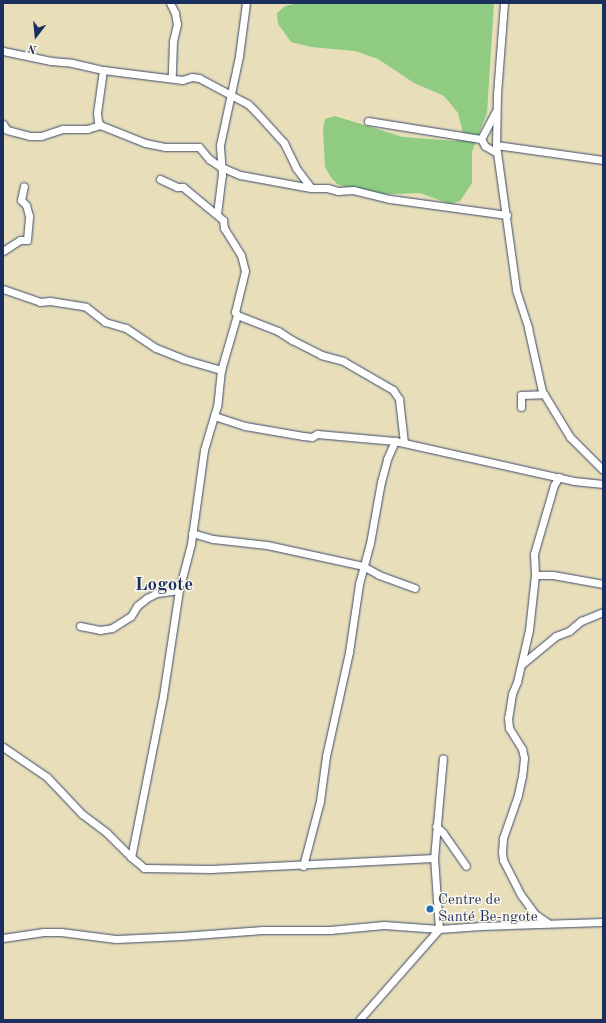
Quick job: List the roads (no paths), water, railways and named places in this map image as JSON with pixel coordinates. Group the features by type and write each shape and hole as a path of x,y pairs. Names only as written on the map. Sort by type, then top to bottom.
{"street":[{"path":"170,3 175,12 177,24 173,41 172,78"},
{"path":"218,214 222,175 220,146 239,56 246,3"},
{"path":"504,3 496,112 496,145 507,215 516,290 528,328 544,394 570,438 603,470"},
{"path":"3,51 103,70 172,78 199,78 248,104 284,143 296,168 311,188"},
{"path":"100,125 98,122 97,113 103,70"},
{"path":"481,139 496,112"},
{"path":"368,121 481,139"},
{"path":"3,124 7,130 30,136 41,136 63,129 86,129 100,125 154,146 199,147 209,159 221,167 240,175 311,188 327,188 338,191 353,190 390,199 507,215"},
{"path":"481,139 485,146 497,153"},
{"path":"496,145 603,160"},
{"path":"131,857 163,696 179,590 192,533 204,450 214,416 221,370 237,315 235,312 245,271 241,256 224,228 223,220 218,214 183,187 177,187 160,179"},
{"path":"3,251 20,240 26,240 29,216 26,205 22,200 24,186"},
{"path":"3,289 40,302 50,301 86,307 105,322 126,328 156,348 183,359 221,370"},
{"path":"237,315 278,331 321,355 343,361 393,390 399,399 404,443"},
{"path":"521,407 521,395 544,394"},
{"path":"214,416 245,426 312,437 317,434 395,441 462,457 559,477 603,484"},
{"path":"303,866 320,801 326,756 349,652 363,566 370,543 381,482 387,459 395,441"},
{"path":"548,923 535,914 521,895 503,860 502,852 503,838 518,795 524,758 522,749 509,728 508,718 512,694 522,664 529,630 535,575 534,554 554,485 559,477"},
{"path":"192,533 213,539 267,545 363,566 379,575 415,588"},
{"path":"535,575 553,575 603,584"},
{"path":"80,626 100,630 112,628 131,616 137,606 146,598 157,593 179,590"},
{"path":"522,664 556,636 568,631 581,621 603,612"},
{"path":"3,747 47,776 82,814 107,833 144,868 211,869 303,866 434,858"},
{"path":"359,1020 439,929 434,858 443,758"},
{"path":"436,826 443,833 466,866"},
{"path":"3,938 44,932 60,932 116,939 263,930 330,930 384,925 439,929 548,923 603,922"}],"place":[{"name":"Centre de Santé Be-ngote","path":"430,909"}],"district":[{"name":"Logote","path":"164,586"}]}
